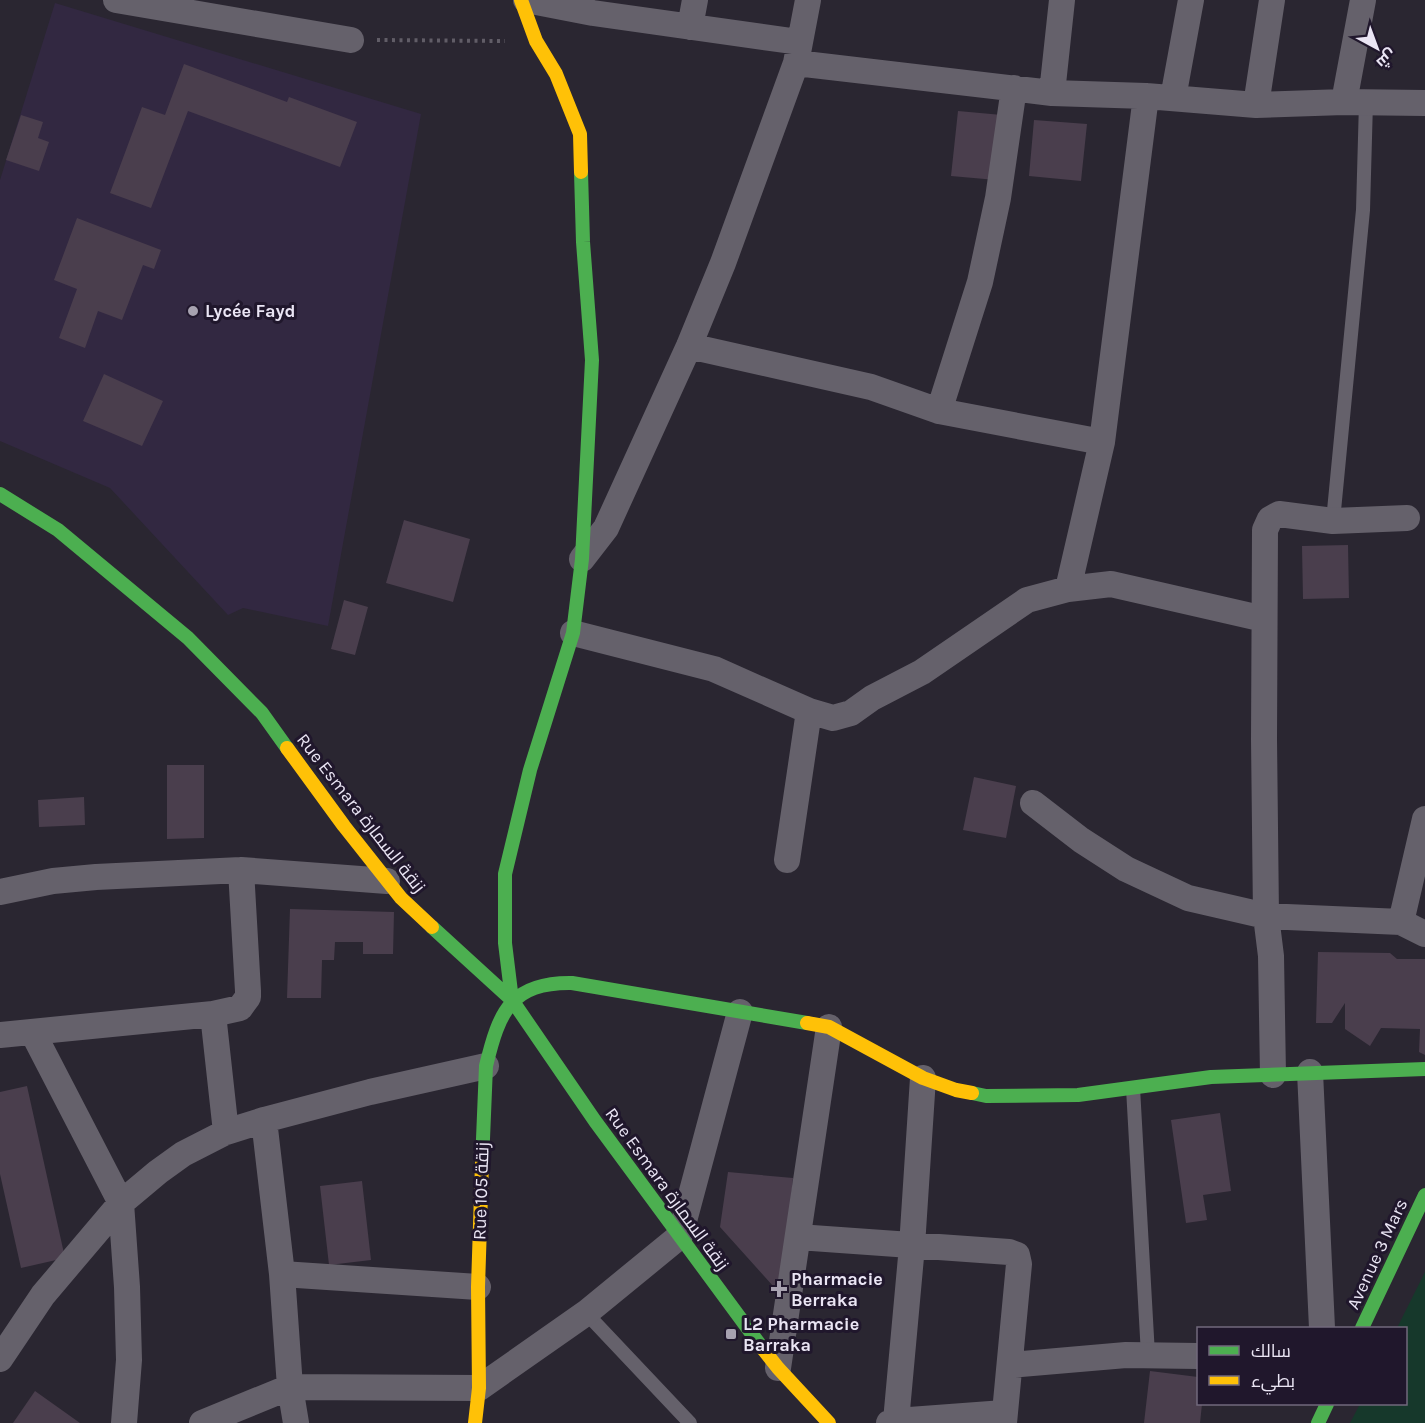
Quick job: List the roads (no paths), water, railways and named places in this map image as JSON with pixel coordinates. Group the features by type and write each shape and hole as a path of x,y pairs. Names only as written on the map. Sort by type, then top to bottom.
{"street":[{"path":"116,0 351,40"},
{"path":"520,0 536,41 556,74 580,134 583,242 592,360 582,559 573,633 530,770 504,874 505,943 512,1000 544,984 572,983 829,1027 923,1078 986,1096 1078,1095 1211,1077 1425,1069"},
{"path":"526,0 594,7 798,53 1052,93 1146,96 1256,105 1355,102 1425,103"},
{"path":"690,27 695,0"},
{"path":"582,559 606,528 689,346 723,263 798,53 808,0"},
{"path":"1052,93 1062,0"},
{"path":"1173,98 1191,0"},
{"path":"1256,105 1272,0"},
{"path":"1355,102 1363,0"},
{"path":"939,411 980,282 998,198 1014,88"},
{"path":"1068,589 1102,442 1146,96"},
{"path":"689,346 871,387 939,411 1102,442"},
{"name":"Rue Esmara زنقة السمارة","path":"0,494 58,530 188,638 262,713 387,882 401,898 512,1000 595,1121 730,1306 778,1368 829,1423"},
{"path":"1273,1075 1271,956 1266,916 1265,530 1270,519 1279,514 1333,521 1407,518"},
{"path":"573,633 714,669 809,711 833,718 851,713 872,698 922,672 1027,600 1068,589 1111,584 1264,619"},
{"path":"787,860 809,711"},
{"path":"1033,803 1081,840 1126,869 1188,898 1266,916 1401,922 1425,934"},
{"path":"1401,922 1425,819"},
{"path":"1,887 96,877 241,870 387,882"},
{"path":"0,1035 213,1014 240,1008 248,997 241,870"},
{"name":"Rue 105 زنقة","path":"475,1423 479,1388 478,1287 486,1066 495,1031 512,1000"},
{"path":"202,1423 290,1387 479,1388 586,1312 680,1236 740,1012"},
{"path":"213,1014 226,1132"},
{"path":"778,1368 829,1027"},
{"path":"33,1032 121,1203 129,1360 124,1423"},
{"path":"0,1359 43,1294 121,1203 183,1154 226,1132 264,1120 370,1092 486,1066"},
{"path":"1310,1072 1322,1327"},
{"path":"798,1237 912,1246 1010,1252 1017,1255 1019,1264 1004,1418 892,1422 912,1246 923,1078"},
{"path":"264,1120 282,1274 290,1387 296,1423"},
{"name":"Avenue 3 Mars","path":"1363,1327 1425,1195"},
{"path":"282,1274 478,1287"},
{"path":"1010,1365 1126,1355 1197,1356"},
{"path":"1318,1423 1327,1405"}],"lane":[{"path":"1333,521 1363,210 1355,102"},
{"path":"1133,1088 1148,1355"},
{"path":"586,1312 690,1423"}],"place":[{"name":"Lycée Fayd","path":"193,311"},
{"name":"Pharmacie Berraka","path":"779,1289"},
{"name":"L2 Pharmacie Barraka","path":"731,1334"}]}
